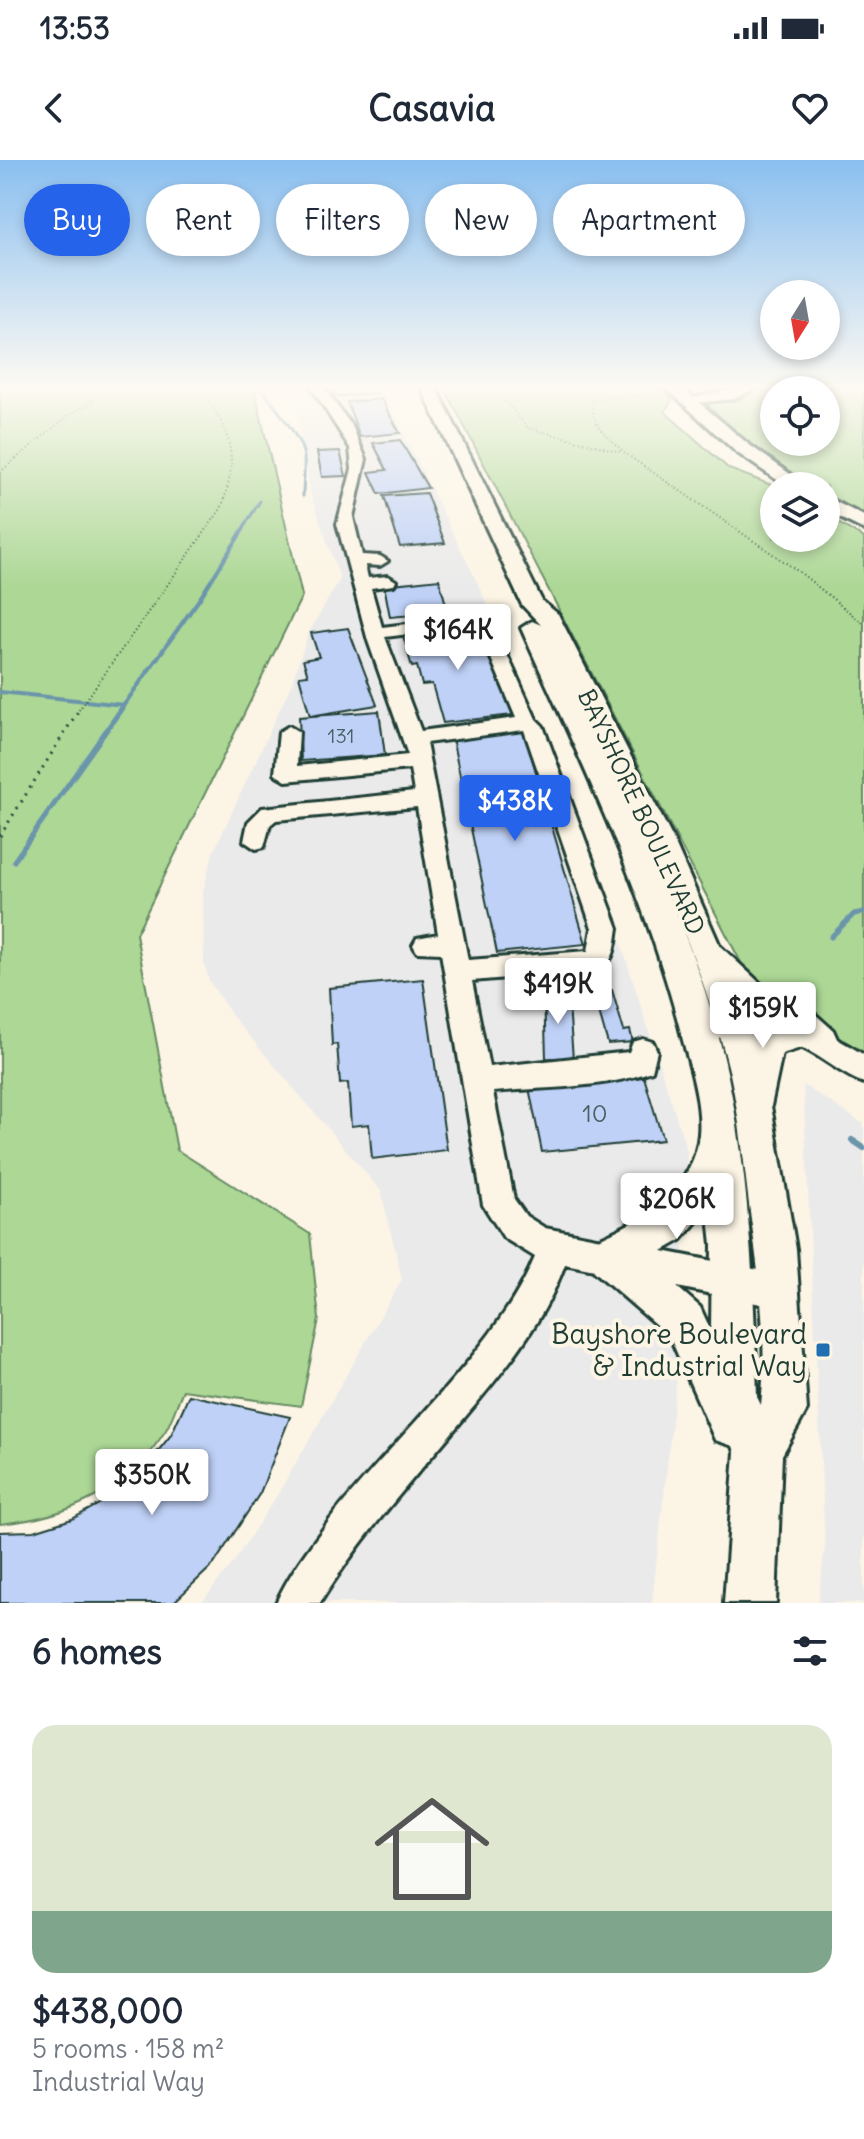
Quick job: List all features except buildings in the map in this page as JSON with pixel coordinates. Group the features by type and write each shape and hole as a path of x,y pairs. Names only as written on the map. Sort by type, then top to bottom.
{"main road":[{"name":"BAYSHORE BOULEVARD","path":"460,454 533,605 547,614 658,837 703,945 715,1024 720,1128 734,1281 734,1401 758,1466"},
{"path":"759,454 780,472"},
{"path":"840,511 864,524"},
{"name":"BAYSHORE BOULEVARD","path":"533,605 527,616 630,840 682,972 715,1024 759,1129 780,1291 784,1410 758,1466 750,1603"},
{"path":"703,945 749,994 803,1024 812,1037"},
{"path":"759,1129 758,1074 767,1045 783,1036 812,1037"},
{"path":"720,1128 704,1179 672,1225 609,1256 685,1322 758,1466"}],"street":[{"path":"358,454 359,471 344,515 374,630 417,750 427,798 439,943 456,971 499,1205 526,1236 555,1247 780,1291"},
{"path":"355,560 380,561"},
{"path":"361,584 388,581"},
{"path":"374,630 474,621 485,623 528,723 533,726 605,928 605,944 600,957 589,963 456,971"},
{"path":"374,630 395,625"},
{"path":"289,732 286,774 417,750 449,731 528,723"},
{"path":"256,841 259,822 270,813 427,798"},
{"path":"715,1024 767,1024 812,1037 864,1070"},
{"path":"475,1081 608,1069 642,1062 643,1051"},
{"path":"297,1603 380,1490 520,1324 544,1281 555,1247"}],"path":[{"path":"0,472 21,454"},
{"path":"0,836 37,782 80,708 221,509 232,481 235,454"},
{"path":"626,454 802,574 864,624"}],"shaded area":[{"path":"304,454 414,454 480,588 607,899 687,1151 679,1358 652,1603 201,1603 233,1563 279,1492 402,1279 381,1191 233,1017 209,981 204,963 203,891 213,853 291,685 309,632 340,579 311,495"},
{"path":"803,1085 864,1124 864,1603 818,1603 825,1546"}],"green space":[{"path":"0,454 269,454 302,596 136,934 177,1150 310,1234 319,1319 301,1406 183,1390 166,1430 150,1451 115,1485 50,1515 0,1524"},
{"path":"479,454 713,454 729,469 760,481 760,552 840,552 840,524 864,538 864,1055 752,984"},
{"path":"864,454 864,524 840,511 840,472 781,472 763,456"}],"waterway":[{"path":"303,454 303,496"},
{"path":"242,530 260,501"},
{"path":"124,705 200,598 244,528"},
{"path":"0,692 124,705"},
{"path":"120,710 124,705"},
{"path":"14,861 122,708"},
{"path":"831,937 854,914 864,912"},
{"path":"852,1140 864,1148"}],"place":[{"name":"Bayshore Boulevard & Industrial Way","path":"823,1350"}]}
